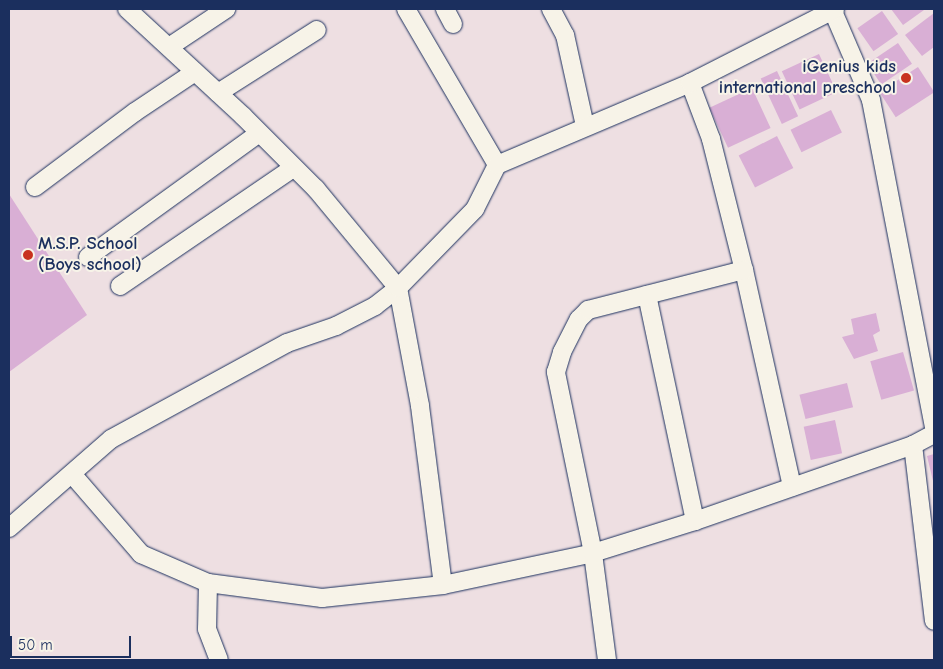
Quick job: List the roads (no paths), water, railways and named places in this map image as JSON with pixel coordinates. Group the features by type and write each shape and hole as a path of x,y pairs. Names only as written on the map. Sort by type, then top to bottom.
{"street":[{"path":"127,9 218,93 316,189 398,288 420,406 443,585"},
{"path":"169,47 226,9"},
{"path":"406,9 497,165"},
{"path":"551,9 565,35 585,126"},
{"path":"9,528 110,439 287,343 336,326 376,306 398,288 475,209 497,165 690,82 833,9 871,100 934,427"},
{"path":"218,93 318,30"},
{"path":"35,186 135,112 195,72"},
{"path":"690,82 711,139 744,270 792,487"},
{"path":"88,257 259,133"},
{"path":"120,286 293,168"},
{"path":"607,660 593,553 556,372 579,319 588,310 744,270"},
{"path":"647,295 695,521"},
{"path":"72,474 141,554 208,583 322,598 443,585 593,553 695,521 913,445 934,434"},
{"path":"913,445 931,552 934,621"},
{"path":"208,583 207,629 219,660"}],"place":[{"name":"iGenius kids international preschool","path":"906,78"},
{"name":"M.S.P. School (Boys school)","path":"28,255"}]}
